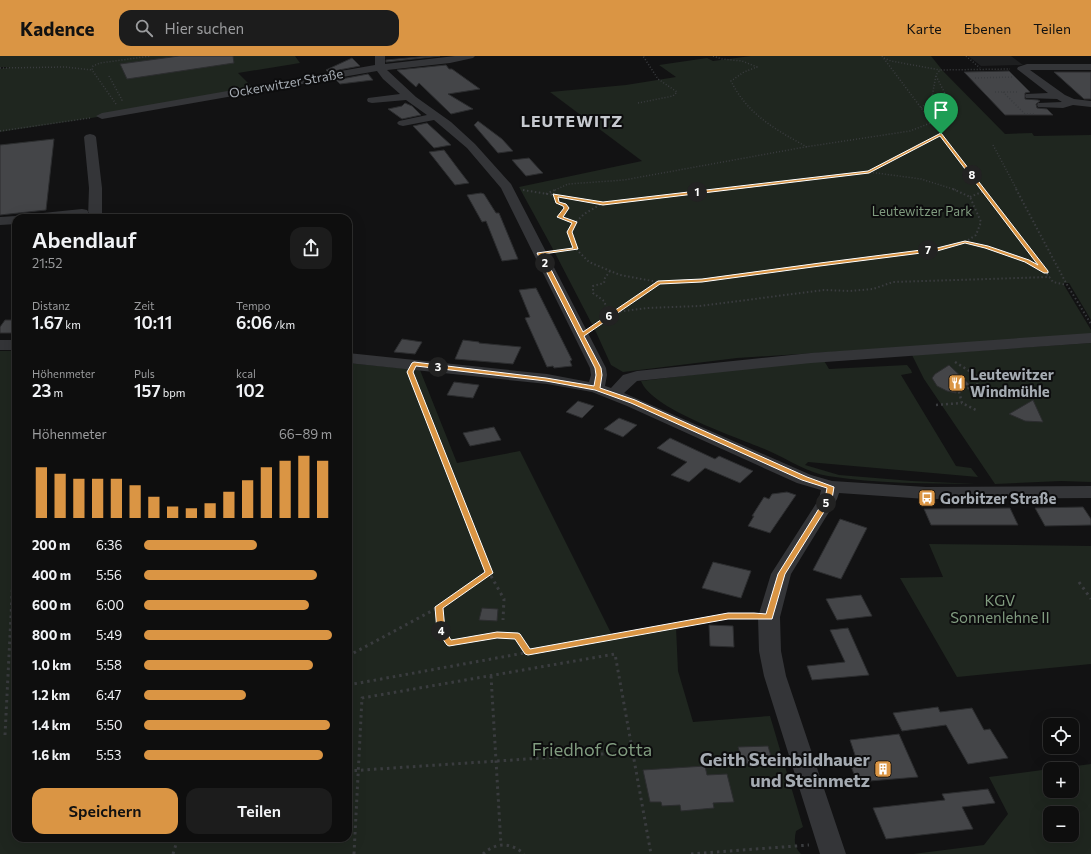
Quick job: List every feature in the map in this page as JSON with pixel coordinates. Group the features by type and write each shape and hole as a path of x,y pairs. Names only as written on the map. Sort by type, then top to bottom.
{"street":[{"name":"Ockerwitzer Straße","path":"102,116 119,108 358,70 380,62 450,60 470,56"},
{"path":"380,62 387,77 471,146 507,187 598,368 599,375 596,388"},
{"path":"1020,68 1091,67"},
{"path":"1020,68 1059,96 1072,102 1091,104"},
{"path":"372,100 409,96"},
{"path":"1030,96 1059,96"},
{"path":"1042,106 1063,105 1072,102"},
{"path":"403,123 436,116"},
{"path":"90,137 95,179 95,214"},
{"path":"72,214 82,213"},
{"path":"0,221 12,220"},
{"path":"614,394 629,378 637,376 811,358 1091,338"},
{"path":"0,345 12,345"},
{"path":"352,358 553,380 596,388 614,394 804,478 831,487 926,493 1091,492"},
{"path":"831,487 828,499 781,574 769,618 770,651 775,676 831,848"}],"path":[{"path":"92,70 93,66 100,63 151,56"},
{"path":"638,103 673,96 677,92 658,79 643,56"},
{"path":"713,56 722,59 742,61 757,67 744,72 731,81 734,91 743,104 764,121 807,147"},
{"path":"966,56 980,68"},
{"path":"882,57 891,61 940,70 1020,68"},
{"path":"882,57 1054,282 1067,285"},
{"path":"0,68 64,67 92,70 119,108"},
{"path":"921,108 932,97 936,75 940,70"},
{"path":"936,75 953,109 946,125 937,128"},
{"path":"109,76 122,100 119,108"},
{"path":"0,131 102,116"},
{"path":"546,194 568,184 624,180 807,147 910,132 932,122"},
{"path":"869,172 941,134"},
{"path":"993,145 1067,285 1091,324"},
{"path":"507,187 603,203 869,172 916,177 939,182 970,197 981,222 976,235 965,242 937,249 718,278 658,282 640,280 610,272 589,262 576,249 570,232 574,222 587,211 603,203"},
{"path":"970,197 984,191"},
{"path":"555,195 557,202 564,205 566,208 560,217 574,222"},
{"path":"965,242 986,247 1027,261 1046,272"},
{"path":"540,253 576,249"},
{"path":"610,272 605,278 604,283 594,286 593,293 604,301 610,316"},
{"path":"616,312 647,308 700,306 735,300 816,291 873,289 893,282 1050,277"},
{"path":"581,335 658,282"},
{"path":"955,362 979,377 978,384 970,388 958,388 962,402"},
{"path":"414,364 410,372 489,573 504,599 503,620"},
{"path":"936,405 962,402 976,410"},
{"path":"352,654 439,607 489,573"},
{"path":"1079,582 1091,599"},
{"path":"5,735 12,591"},
{"path":"439,607 441,631 449,643 497,635 518,636 528,652"},
{"path":"352,685 728,616 754,616 769,618"},
{"path":"354,854 362,698 615,654 650,854"},
{"path":"491,676 501,845"},
{"path":"352,771 632,752"},
{"path":"173,854 177,842"},
{"path":"483,854 489,849 501,845 514,846 524,854"},
{"path":"691,854 831,848"}],"shaded area":[{"path":"968,56 1011,56 1023,65 981,66"}],"green space":[{"path":"0,56 295,56 300,63 238,73 255,90 130,112 0,132 0,69 10,67 0,67"},
{"name":"Leutewitzer Park","path":"751,56 931,56 943,71 1005,134 1032,133 1034,136 1091,135 1091,320 1069,283 1064,283 1064,285 1091,330 1091,335 737,358 623,372 611,365 596,332 519,187 642,161 550,92 626,85 676,77 659,65 707,58 713,61"},
{"path":"1091,343 1091,482 1061,481 995,484 924,379 912,355"},
{"name":"Friedhof Cotta","path":"0,351 12,351 12,842 352,842 352,363 420,370 457,463 520,451 614,639 676,627 678,671 693,722 770,716 803,827 796,831 795,837 796,846 801,854 0,854"},
{"path":"823,359 829,369 907,365 912,373 901,375 956,466 971,468 978,477 808,462 805,465 839,475 912,481 976,484 883,482 846,479 821,474 806,469 769,451 698,422 662,402 648,392 641,381"},
{"name":"KGV Sonnenlehne II","path":"929,544 1091,546 1091,664 957,677 900,578 943,577"},
{"path":"1091,764 1091,854 913,854 984,845 1008,814 989,777 1043,770 1043,798 1079,798 1079,766"}],"building":[{"path":"179,56 233,56 234,63 127,79 120,64"},
{"path":"440,56 386,62 386,60"},
{"path":"352,58 360,66 328,72 326,70"},
{"path":"446,65 449,69 452,69 480,89 448,94 473,109 451,114 419,83 416,87 397,70"},
{"path":"1009,71 1030,92 1025,93 1025,99 1040,101 1036,104 1037,108 1047,109 1053,115 1005,115 964,72"},
{"path":"1054,72 1091,72 1091,99 1084,99"},
{"path":"368,74 373,80 340,84 336,80"},
{"path":"405,103 412,106 421,115 402,119 388,109 402,106"},
{"path":"478,121 502,139 513,151 498,153 474,125"},
{"path":"427,123 451,145 434,148 413,126"},
{"path":"54,139 46,210 0,215 0,145"},
{"path":"444,150 469,183 455,185 429,152"},
{"path":"529,158 543,173 526,176 512,160"},
{"path":"484,194 496,213 499,213 518,259 502,261 486,221 482,222 467,195"},
{"path":"536,288 572,360 570,361 572,366 554,368 553,366 547,367 525,318 530,317 519,290"},
{"path":"5,320 12,320 12,333 0,333 0,327"},
{"path":"402,339 422,342 415,354 394,352"},
{"path":"463,340 521,347 513,364 455,359"},
{"path":"949,365 970,385 956,387 956,393 947,391 937,386 932,378 935,374"},
{"path":"454,382 479,385 473,398 447,395"},
{"path":"1033,400 1043,422 1025,421 1009,414"},
{"path":"578,401 594,406 582,418 566,412"},
{"path":"619,418 637,425 623,437 604,429"},
{"path":"494,427 501,440 470,446 463,433"},
{"path":"670,438 715,459 719,456 753,471 740,483 705,468 689,482 671,475 687,462 657,448"},
{"path":"787,492 796,495 770,533 748,526 754,516 752,516 764,497 769,499 772,494"},
{"path":"1083,507 1091,519 1091,525 1045,526 1035,508"},
{"path":"1010,508 1018,525 931,525 924,509"},
{"path":"840,519 867,528 841,579 813,570"},
{"path":"713,562 751,571 741,598 702,588"},
{"path":"861,595 872,616 837,620 826,599"},
{"path":"482,608 498,609 497,621 479,620"},
{"path":"709,625 733,626 734,647 710,646"},
{"path":"848,628 869,675 812,680 807,666 845,662 830,630"},
{"path":"938,707 940,712 972,708 984,730 990,729 1008,758 968,764 946,725 902,731 893,713"},
{"path":"899,734 918,777 857,782 849,761 857,761 850,740"},
{"path":"768,746 773,763 743,764 738,747"},
{"path":"705,766 707,775 727,774 734,802 713,803 714,808 681,811 680,805 662,806 661,802 650,802 643,770"},
{"path":"988,789 995,803 962,807 973,829 886,839 873,808 945,800 942,794"}],"place":[{"name":"Leutewitzer Windmühle","path":"957,383"},
{"name":"Gorbitzer Straße","path":"927,498"},
{"name":"Geith Steinbildhauer und Steinmetz","path":"883,769"}],"district":[{"name":"LEUTEWITZ","path":"572,120"}],"route":[{"path":"941,134 869,172 603,203 555,195 557,202 564,205 566,208 560,217 574,222 570,232 576,249 540,253 581,335 598,368 599,375 596,388 571,383 414,364 410,372 489,573 439,607 441,631 449,643 497,635 518,636 528,652 728,616 754,616 769,618 781,574 828,499 831,487 804,478 633,402 596,388 598,382 599,375 598,368 581,335 658,282 702,280 820,265 937,249 965,242 986,247 1027,261 1046,272 941,134"}]}
